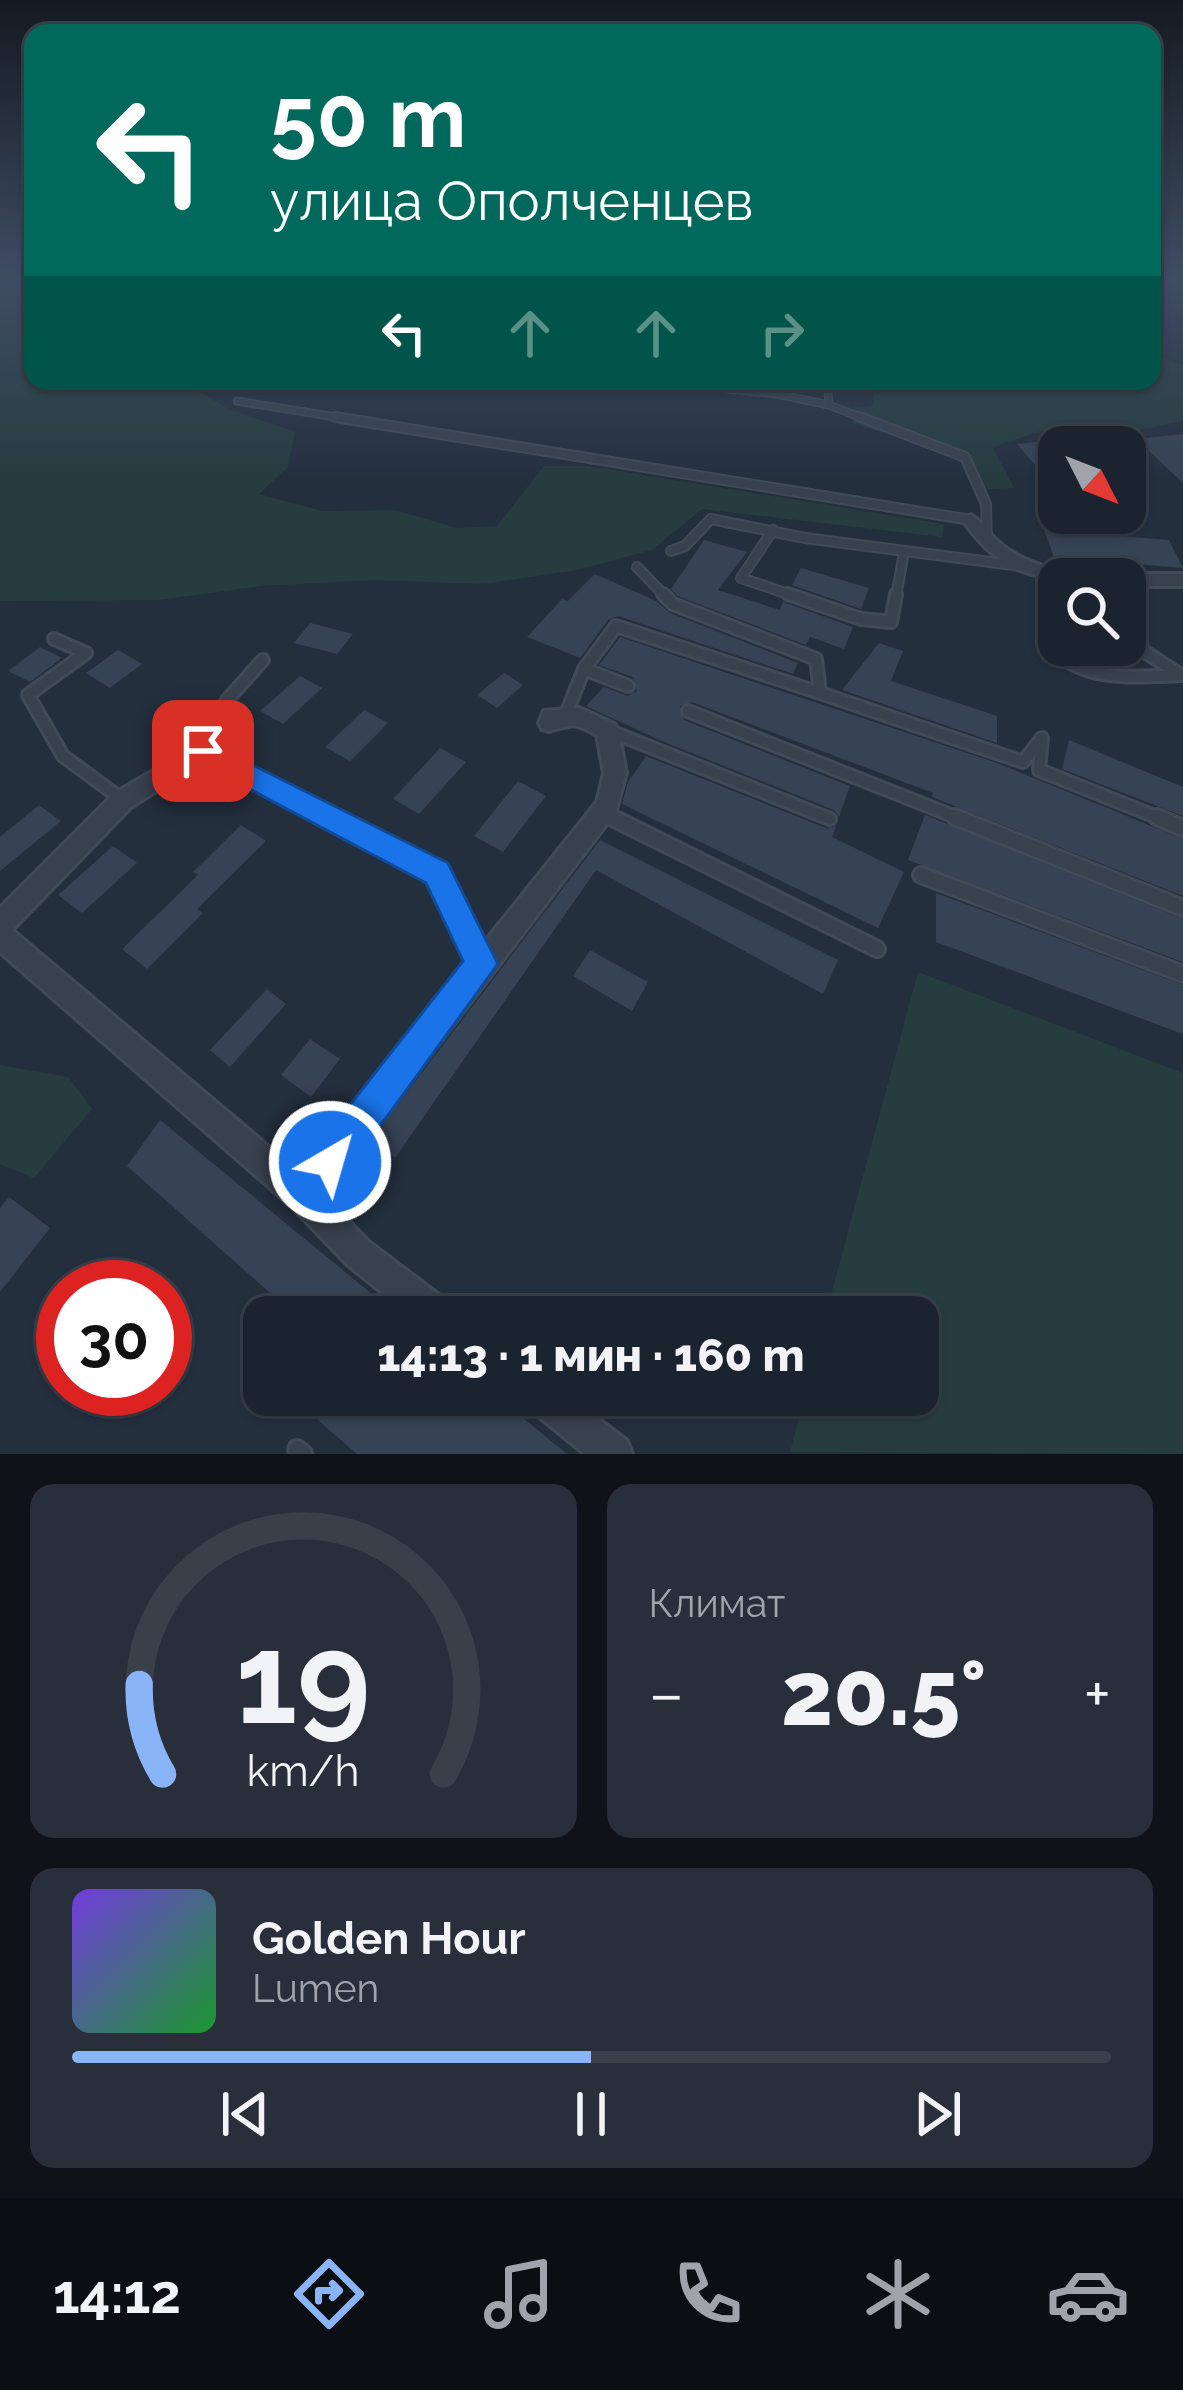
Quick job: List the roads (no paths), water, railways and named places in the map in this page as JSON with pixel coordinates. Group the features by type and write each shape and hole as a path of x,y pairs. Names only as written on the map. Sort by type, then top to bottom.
{"street":[{"path":"971,520 987,545 1038,571"},
{"path":"1146,580 1183,580"},
{"path":"303,1196 602,813 615,773 607,730 557,718"},
{"path":"0,926 123,800 203,751 437,873 482,964"},
{"path":"0,936 303,1196 359,1254 413,1296"},
{"path":"566,1416 614,1454"}],"lane":[{"path":"736,390 829,405 965,457 986,504 987,545"},
{"path":"828,390 829,405"},
{"path":"237,401 971,520"},
{"path":"671,550 685,546 711,519 904,552 1030,567"},
{"path":"773,530 741,578 861,619 891,622 904,552"},
{"path":"637,567 673,604 816,659 820,693"},
{"path":"557,718 584,669 616,626 1023,762 1042,738 1039,770 1183,828"},
{"path":"54,639 86,653 28,695 63,756 123,800"},
{"path":"1146,653 1182,676"},
{"path":"203,751 227,700 263,660"},
{"path":"1080,666 1106,675 1182,676"},
{"path":"584,669 628,686"},
{"path":"688,711 1183,908"},
{"path":"607,730 830,819"},
{"path":"602,813 877,949"},
{"path":"921,875 1183,974"}]}
